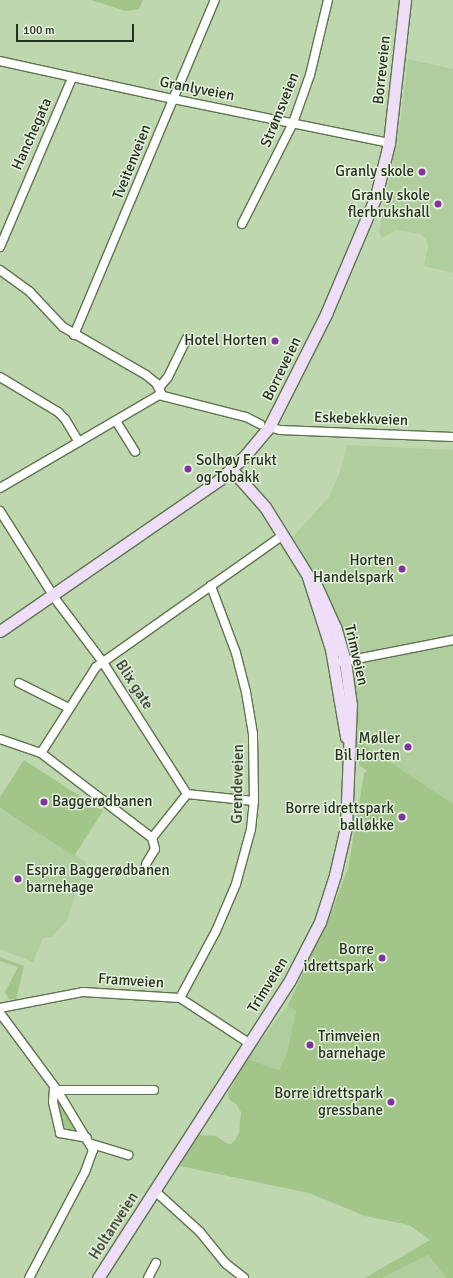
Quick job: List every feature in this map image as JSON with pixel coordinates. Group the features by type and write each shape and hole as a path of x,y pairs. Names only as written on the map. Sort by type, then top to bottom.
{"main road":[{"name":"Borreveien","path":"0,631 232,470 265,425 326,314 364,229 384,173 389,143 405,0"},
{"name":"Trimveien","path":"154,1191 306,951 330,893 346,827 349,749 339,662 308,576 265,507 232,470"},
{"name":"Holtanveien","path":"98,1278 154,1191"}],"street":[{"name":"Tveitenveien","path":"74,335 215,0"},
{"name":"Strømsveien","path":"242,224 293,123 310,75 328,0"},
{"name":"Granlyveien","path":"0,61 173,100 389,143"},
{"name":"Hanchegata","path":"0,247 72,78"},
{"path":"0,270 23,285 54,320 74,335 142,372 161,391"},
{"path":"0,488 116,421 161,391 187,338"},
{"path":"0,377 58,412 65,418 79,442"},
{"name":"Eskebekkveien","path":"161,391 280,430 453,437"},
{"path":"116,421 135,452"},
{"path":"0,511 53,594"},
{"path":"42,753 69,708 102,661 283,535"},
{"name":"Grendeveien","path":"180,998 216,931 236,884 250,835 254,801 253,734 246,692 236,653 211,586"},
{"name":"Blix gate","path":"53,594 102,661 187,794"},
{"path":"339,662 453,640"},
{"path":"19,683 69,708"},
{"path":"0,739 42,753 152,838 155,849 146,864"},
{"path":"152,838 187,794 254,801"},
{"name":"Framveien","path":"0,1008 84,992 180,998 249,1043"},
{"path":"0,1013 56,1089 94,1150 85,1172 29,1278"},
{"path":"56,1089 154,1090"},
{"path":"56,1089 53,1102 60,1133 89,1141 128,1155"},
{"path":"154,1191 200,1232 225,1263 244,1278"},
{"path":"148,1278 156,1263"}],"shaded area":[{"path":"91,0 143,0 139,9 126,11"},
{"name":"Granly skole","path":"408,59 453,69 453,273 424,266 428,246 426,239 420,234 397,230 382,238 379,233 402,113"},
{"name":"Horten Handelspark","path":"347,445 453,450 453,804 357,740 355,710 322,585 293,537 329,497 340,472"},
{"name":"Borre idrettspark","path":"357,740 453,804 453,1278 447,1278 428,1255 382,1278 365,1278 430,1240 409,1225 365,1216 309,1193 180,1166 194,1139 199,1135 216,1136 226,1143 231,1144 235,1140 239,1133 241,1112 236,1104 229,1099 228,1093 247,1059 279,1070 287,1054 296,1011 288,1005 332,911 348,868 364,774 367,771 360,766 356,757"},
{"name":"Baggerødbanen","path":"24,760 103,811 74,856 0,808 0,797"},
{"path":"0,809 86,862 67,920 52,937 43,938 33,962 0,949"},
{"path":"0,957 24,966 16,1000 9,999 5,992 18,967 0,961"},
{"path":"288,1005 296,1010 288,1054 279,1070 247,1059"},
{"path":"58,1101 74,1125 76,1132 69,1131 59,1122 55,1103"},
{"path":"428,1255 447,1278 382,1278"}],"place":[{"name":"Granly skole","path":"422,172"},
{"name":"Granly skole flerbrukshall","path":"438,204"},
{"name":"Hotel Horten","path":"275,341"},
{"name":"Solhøy Frukt og Tobakk","path":"188,469"},
{"name":"Horten Handelspark","path":"402,569"},
{"name":"Møller Bil Horten","path":"408,747"},
{"name":"Baggerødbanen","path":"44,802"},
{"name":"Borre idrettspark balløkke","path":"402,817"},
{"name":"Espira Baggerødbanen barnehage","path":"18,879"},
{"name":"Borre idrettspark","path":"382,958"},
{"name":"Trimveien barnehage","path":"310,1045"},
{"name":"Borre idrettspark gressbane","path":"391,1102"}]}
